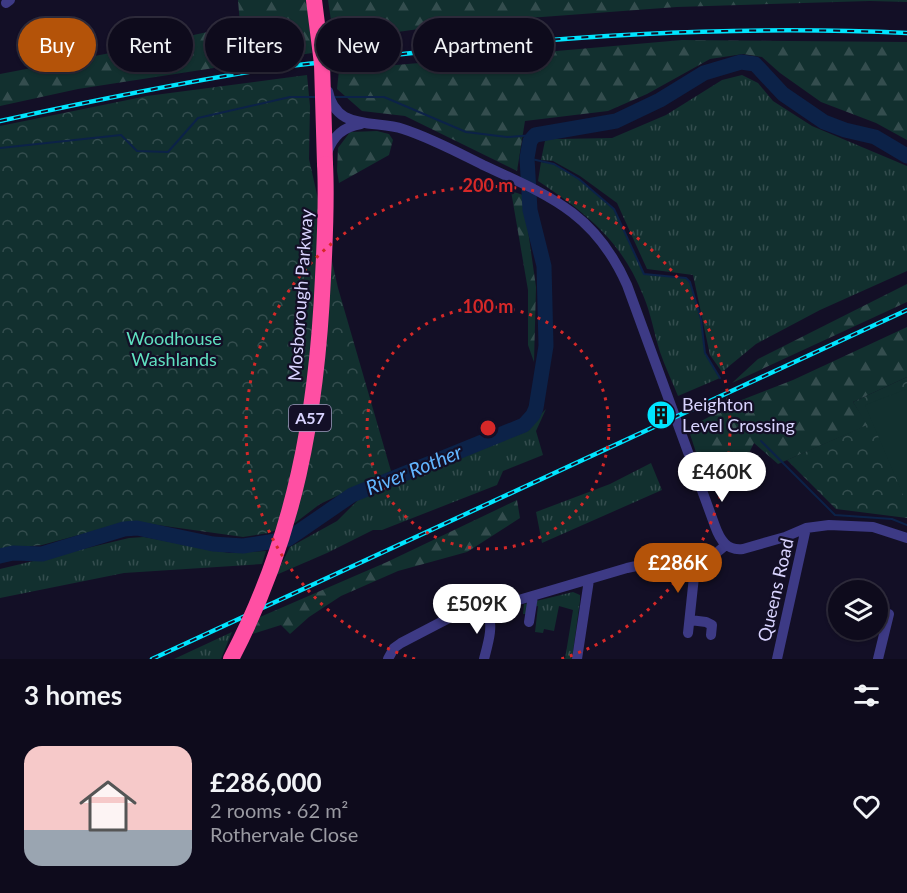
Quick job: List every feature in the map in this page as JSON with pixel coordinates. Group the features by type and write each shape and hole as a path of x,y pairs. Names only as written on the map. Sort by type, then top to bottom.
{"highway":[{"name":"Mosborough Parkway","path":"231,659 250,620 278,550 297,486 307,440 319,350 326,194 327,98 314,0"}],"street":[{"path":"327,98 345,117 355,121 394,126 420,135 541,192 562,204 588,227 620,270 715,526 726,545 734,549 743,549 785,537 806,528 853,525 882,529 907,538"},
{"path":"325,164 330,146 340,132 351,126 370,123"},
{"name":"Queens Road","path":"777,659 806,528"},
{"path":"388,659 394,648 420,631 449,618 660,561 712,555 726,545"},
{"path":"688,633 696,558"},
{"path":"577,659 589,580"},
{"path":"529,622 533,596"},
{"path":"484,659 491,633 488,609"},
{"path":"878,659 889,614"},
{"path":"690,620 712,625 711,634"}],"green space":[{"path":"238,0 307,0 312,53 304,54 304,18 239,18"},
{"path":"328,0 907,0 907,2 870,1 677,7 528,18 413,18 413,30 401,32 401,18 331,18"},
{"path":"205,33 205,69 193,71 193,35"},
{"path":"682,40 907,42 907,140 876,123 821,102 780,73 762,57 743,54 710,59 647,94 608,111 525,121 517,171 405,116 362,111 337,89 339,72 401,72 401,65 413,64 413,72 554,72 554,51"},
{"path":"108,53 108,72 188,72 78,89 0,106 0,74 18,71 96,72 96,56"},
{"name":"Woodhouse Washlands","path":"307,75 310,106 309,159 338,288 391,471 320,504 295,523 268,533 243,537 136,522 112,526 42,545 0,549 0,126 147,96"},
{"path":"742,75 758,83 773,101 812,126 907,166 907,271 820,310 756,344 722,372 710,355 693,275 647,269 617,203 580,176 553,161 541,160 546,136 558,139 612,138 666,115 722,80"},
{"path":"377,131 389,134 393,140 389,155 339,183 338,148 350,132"},
{"path":"541,162 554,164 579,179 614,209 644,274 686,278 690,282 701,319 705,353 720,378 678,396 660,352 646,302 624,258 613,243 587,217 538,181"},
{"path":"511,191 523,195 536,287 534,362 528,345 528,290"},
{"path":"907,284 907,302 732,383 758,359"},
{"path":"907,327 907,377 853,402 868,425 778,464 754,443 738,475 707,486 688,428 739,401 793,380"},
{"path":"907,377 907,518 836,509 787,460 867,425 853,402"},
{"path":"907,389 907,504 865,405"},
{"path":"546,409 536,431 543,455 503,471 497,485 382,530 373,530 276,575 290,547 337,521 359,499 524,431"},
{"path":"651,463 662,490 542,543 536,512 610,484"},
{"path":"517,500 520,518 467,552 398,571 341,596 309,617 290,634 281,625 252,634 260,617 387,562"},
{"path":"144,537 229,553 266,551 262,564 124,573 0,598 0,569 129,538"},
{"path":"573,592 580,595 580,601 572,659 565,659 573,610 559,606 554,631 544,629 543,633 535,632 538,606 533,607 532,614 523,614 524,604"},
{"path":"232,632 221,659 174,659"}],"waterway":[{"name":"River Rother","path":"0,556 13,553 42,554 124,529 137,528 213,544 243,546 288,539 352,495 524,425 536,408 546,346 544,266 530,210 527,158 530,141 535,135 616,121 660,100 704,73 741,62 755,64 783,94 824,122 875,137 907,156"},
{"path":"0,148 121,135 137,151 168,152 198,118 290,97 318,97"},
{"path":"333,97 384,97 466,132 507,137 535,135"},
{"path":"527,158 554,164 579,179 614,209 644,274 686,278 690,282 701,319 705,353 720,378"},
{"path":"761,441 835,515 892,519 907,525"}],"railway":[{"path":"0,121 261,70 466,47 655,33 781,30 907,33"},
{"path":"152,659 907,310"}],"place":[{"name":"Beighton Level Crossing","path":"661,415"}]}
